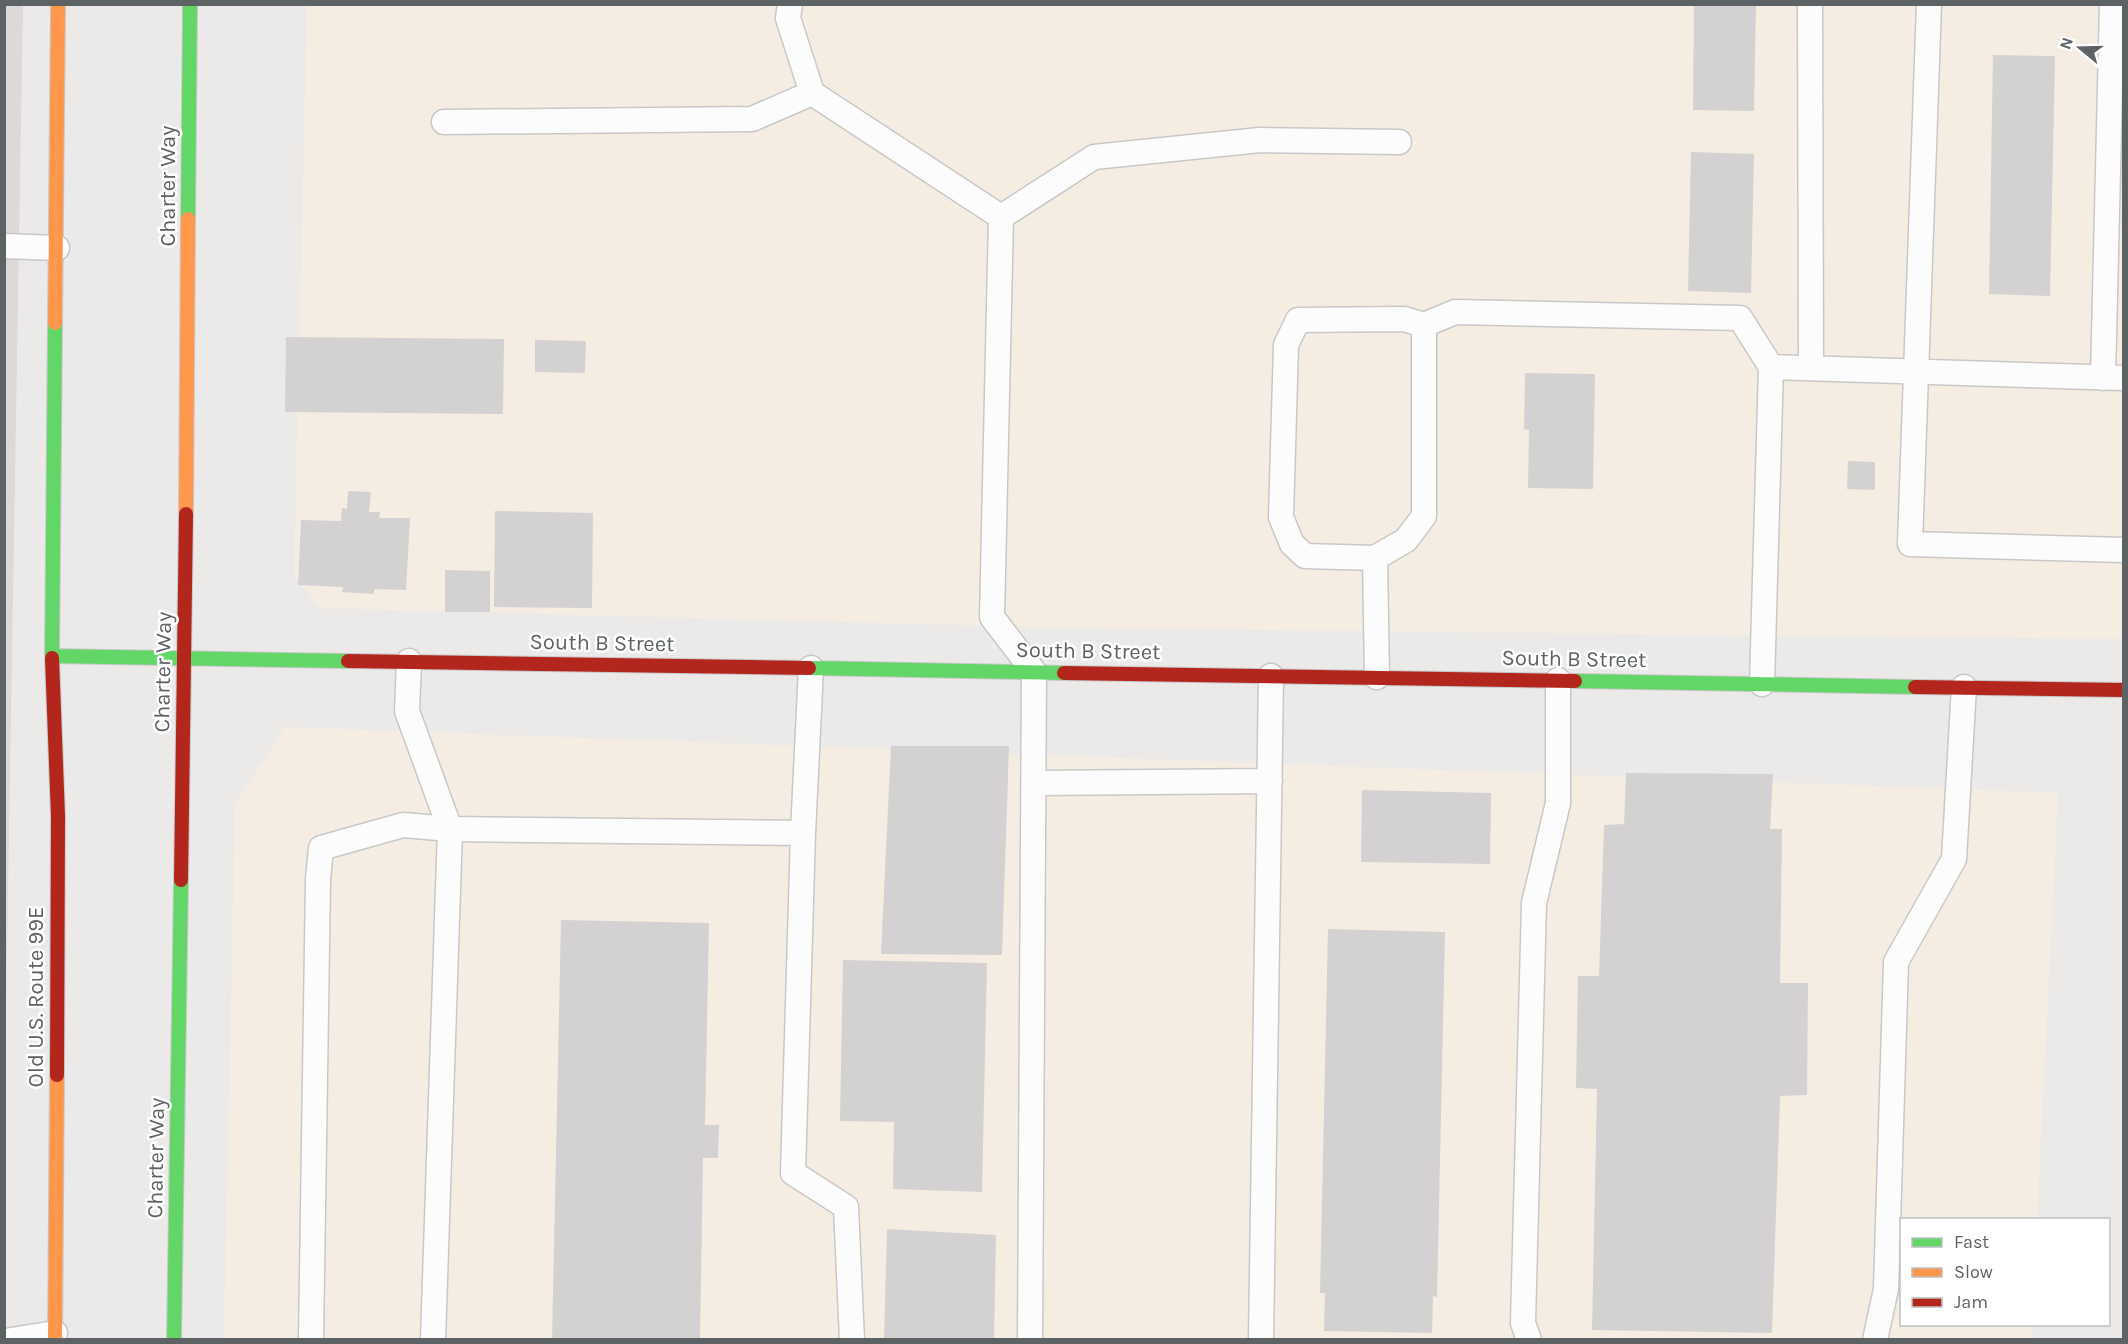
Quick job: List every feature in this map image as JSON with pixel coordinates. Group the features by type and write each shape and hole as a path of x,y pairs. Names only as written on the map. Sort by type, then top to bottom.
{"main road":[{"path":"52,656 58,4"},
{"name":"Charter Way","path":"174,1340 185,657 190,4"},
{"name":"South B Street","path":"52,656 2124,690"},
{"name":"Old U.S. Route 99E","path":"52,656 58,816 55,1336"}],"lane":[{"path":"790,4 789,18 812,93 1001,217"},
{"path":"1810,4 1811,368"},
{"path":"1929,4 1910,544 2124,550"},
{"path":"1771,367 2113,378 2112,4"},
{"path":"444,122 752,119 812,93"},
{"path":"1001,217 1094,157 1260,140 1399,142"},
{"path":"1001,217 992,617 1034,672 1030,1340"},
{"path":"4,246 57,248"},
{"path":"1424,325 1424,516 1406,540 1375,558 1305,556 1292,544 1281,517 1286,345 1298,320 1404,319 1424,325 1455,312 1740,318 1771,367 1762,684"},
{"path":"1375,558 1377,677"},
{"path":"409,661 407,711 450,829 433,1340"},
{"path":"811,668 803,833 793,1173 846,1207 852,1340"},
{"path":"1261,1340 1271,676"},
{"path":"1529,1340 1523,1323 1534,903 1558,803 1558,680"},
{"path":"1875,1340 1886,1289 1896,962 1954,859 1964,687"},
{"path":"1035,783 1270,781"},
{"path":"311,1340 318,879 321,848 403,825 450,829 803,833"},
{"path":"11,1340 55,1336"}],"shaded area":[{"path":"4,5 23,5 5,1067"},
{"path":"307,5 2123,5 2123,639 1077,628 321,608 294,575"},
{"path":"285,727 2058,793 2037,1218 1900,1218 1900,1326 2032,1326 2032,1339 224,1340 235,805"}],"building":[{"path":"1694,4 1756,4 1754,111 1693,110"},
{"path":"1993,55 2055,56 2050,296 1989,294"},
{"path":"1691,152 1754,154 1751,293 1688,291"},
{"path":"286,337 504,339 503,414 285,412"},
{"path":"535,340 586,341 585,373 535,372"},
{"path":"1525,373 1595,374 1593,489 1528,488 1529,430 1524,429"},
{"path":"1848,461 1875,462 1875,490 1847,489"},
{"path":"348,491 371,492 369,512 380,512 379,518 410,518 406,590 374,589 374,594 342,592 343,587 298,585 301,520 341,521 342,508 347,509"},
{"path":"495,511 593,513 592,608 494,607"},
{"path":"445,570 490,571 490,612 445,612"},
{"path":"891,746 1009,746 1002,955 881,954"},
{"path":"1626,773 1773,774 1770,829 1782,829 1780,983 1808,983 1807,1095 1780,1096 1772,1333 1592,1330 1597,1089 1576,1088 1578,976 1599,976 1604,825 1624,824"},
{"path":"1362,790 1491,793 1490,864 1361,862"},
{"path":"561,920 709,923 705,1125 719,1125 718,1158 703,1158 700,1340 552,1340"},
{"path":"1328,929 1445,932 1437,1297 1433,1296 1432,1333 1324,1331 1325,1293 1320,1293"},
{"path":"843,960 987,963 982,1192 893,1189 894,1122 840,1121"},
{"path":"887,1229 996,1235 994,1340 884,1340"}],"traffic: fast":[{"path":"188,219 190,4"},
{"path":"52,658 55,323"},
{"path":"52,656 348,661"},
{"path":"809,668 1064,673"},
{"path":"1575,681 1915,687"},
{"path":"174,1340 181,880"}],"traffic: slow":[{"path":"55,323 58,4"},
{"path":"186,514 188,219"},
{"path":"55,1340 57,1075"}],"traffic: jam":[{"path":"181,880 186,514"},
{"path":"52,658 58,816 57,1075"},
{"path":"348,661 809,668"},
{"path":"1064,673 1575,681"},
{"path":"1915,687 2124,690"}]}
